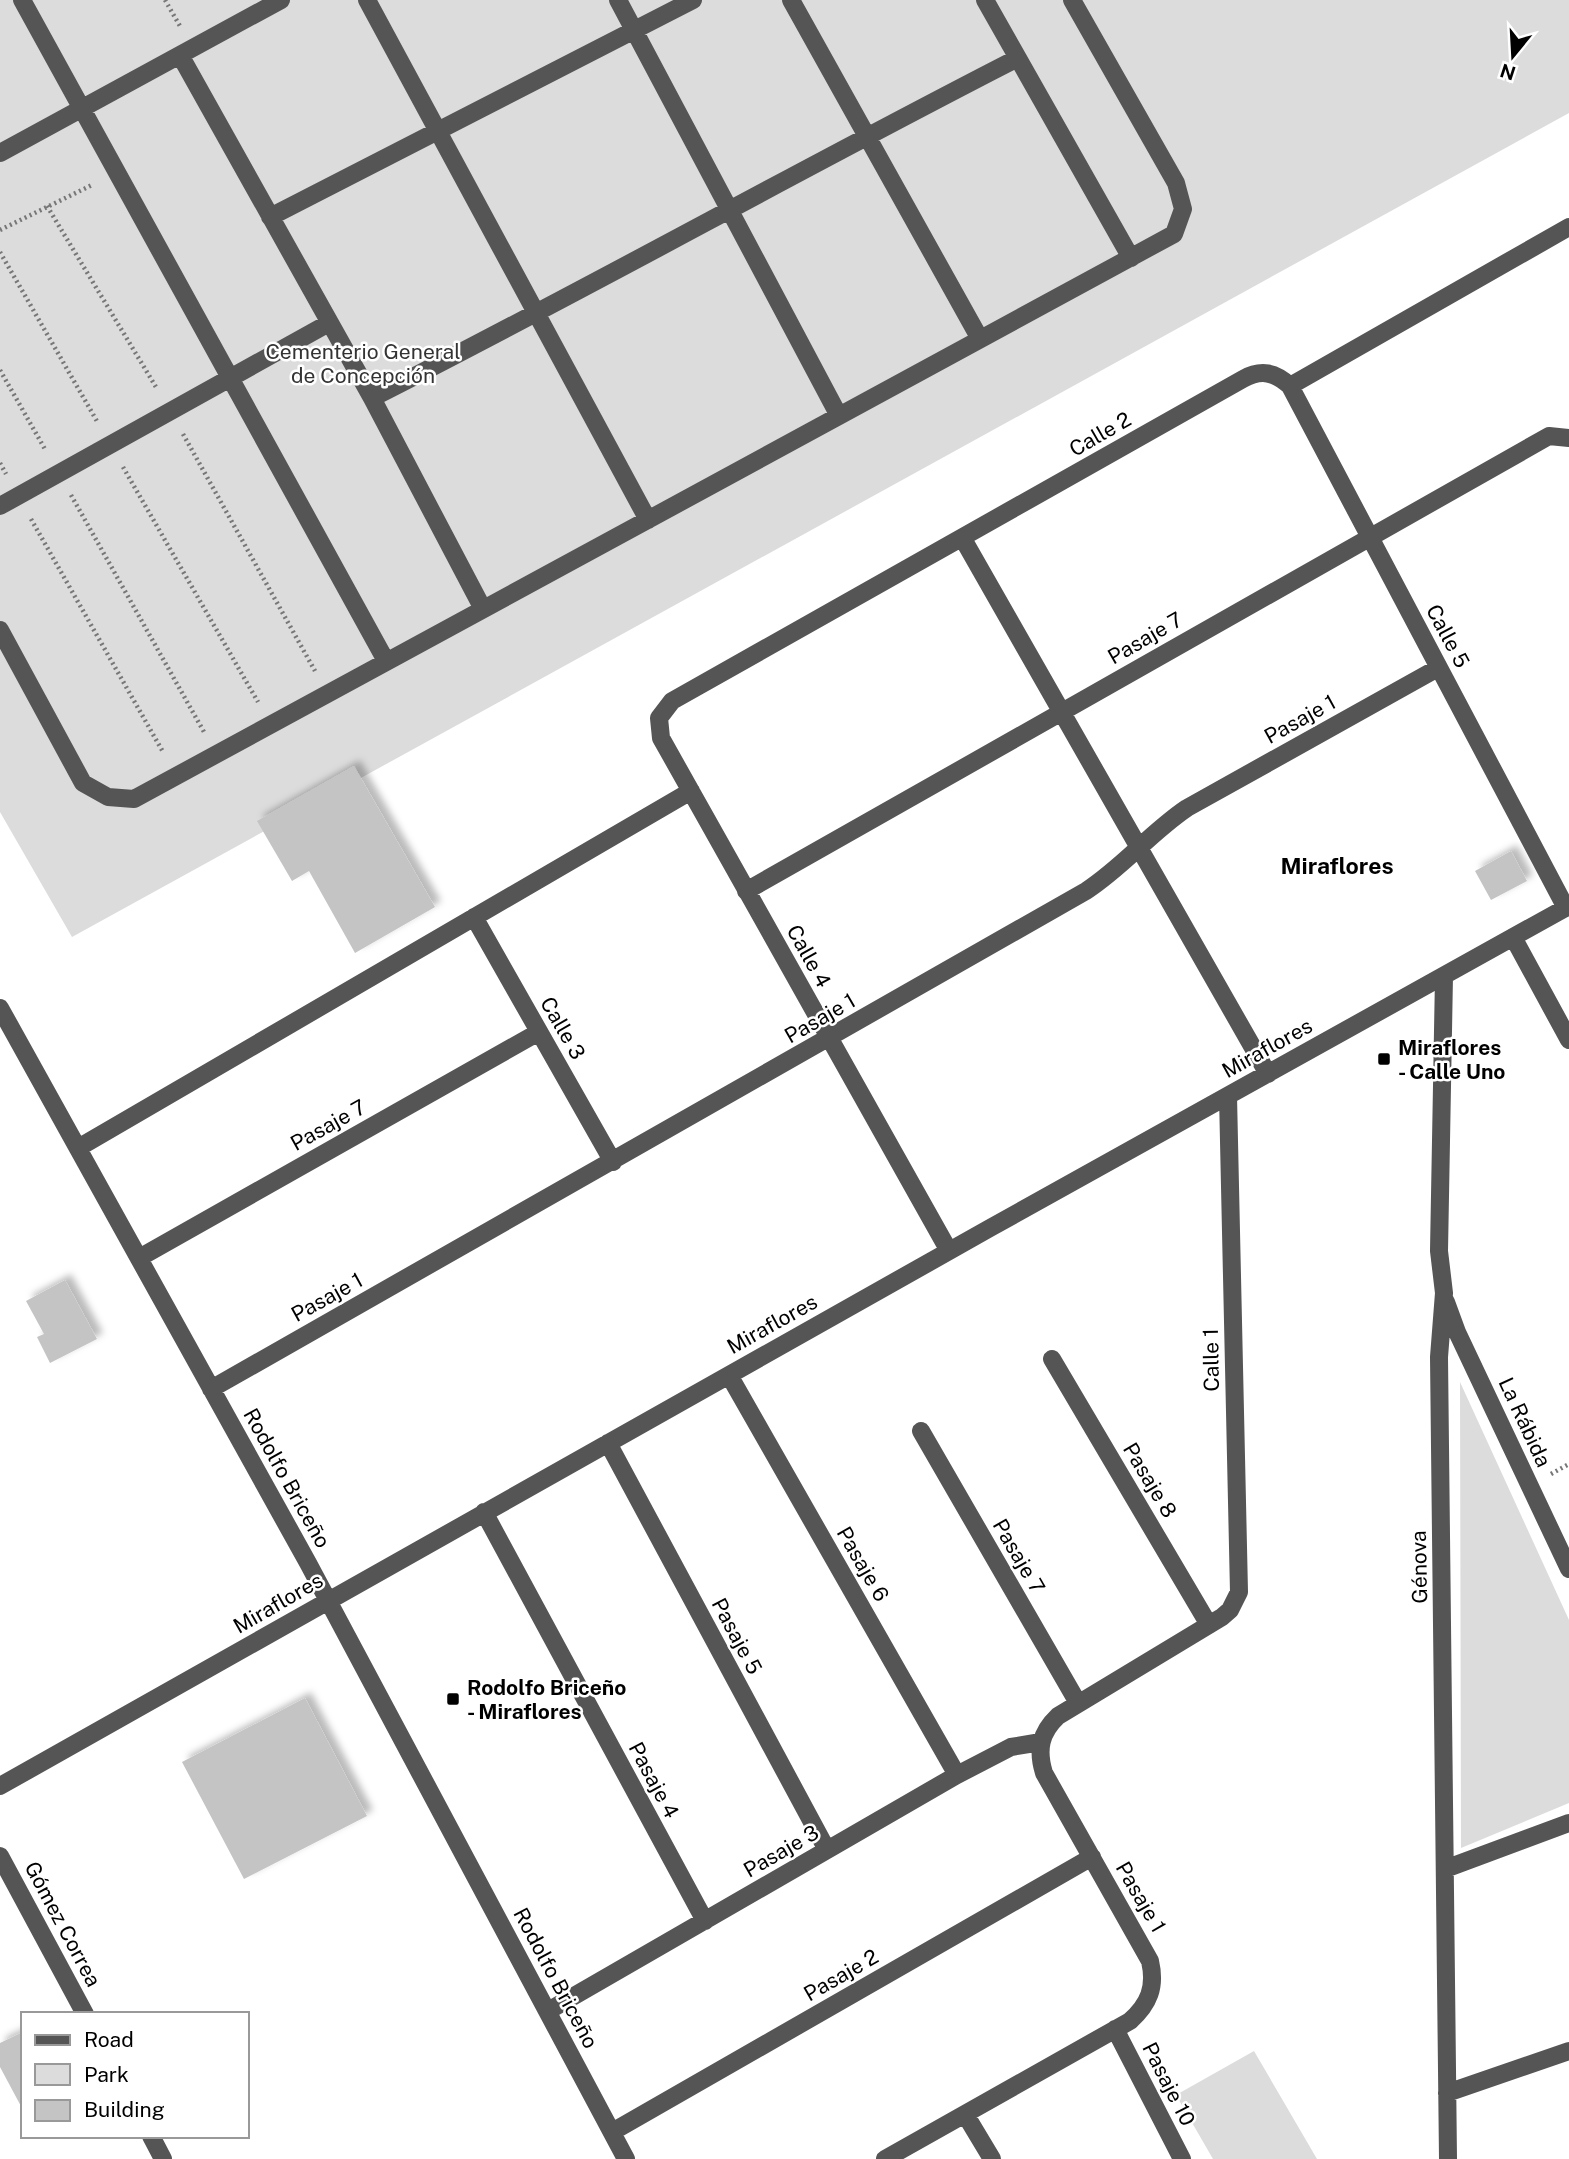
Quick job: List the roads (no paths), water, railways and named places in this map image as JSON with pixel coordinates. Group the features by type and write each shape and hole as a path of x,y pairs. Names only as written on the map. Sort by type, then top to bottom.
{"street":[{"path":"22,0 386,661"},
{"path":"0,153 281,0"},
{"path":"367,0 648,520"},
{"path":"618,0 732,209 839,416"},
{"path":"270,217 439,133 693,0"},
{"path":"791,0 980,340"},
{"path":"985,0 1131,258"},
{"path":"0,630 83,783 108,797 134,799 1174,234 1183,209 1176,183 1072,0"},
{"path":"180,55 372,398 483,610"},
{"path":"372,398 536,315 865,136 1018,58"},
{"path":"1290,386 1569,227"},
{"path":"0,506 109,442 329,323"},
{"name":"Calle 2","path":"659,718 672,701 1251,375 1269,373 1290,386"},
{"name":"Calle 5","path":"1290,386 1567,907"},
{"name":"Pasaje 7","path":"747,891 1549,436 1569,438"},
{"path":"963,538 1137,849 1268,1074"},
{"name":"Pasaje 1","path":"211,1389 1086,891 1115,871 1161,825 1187,808 1438,668"},
{"name":"Calle 4","path":"659,718 661,738 949,1251"},
{"path":"78,1148 691,791"},
{"name":"Miraflores","path":"0,1786 949,1251 1567,907"},
{"name":"Calle 3","path":"474,918 613,1161"},
{"path":"1513,937 1569,1040"},
{"name":"Génova","path":"1444,976 1439,1251 1444,1293 1439,1357 1448,2159"},
{"name":"Rodolfo Briceño","path":"0,1008 328,1600 626,2159"},
{"name":"Pasaje 7","path":"139,1258 539,1032"},
{"name":"Calle 1","path":"1215,1621 1236,1600 1240,1583 1228,1096"},
{"name":"La Rábida","path":"1444,1293 1457,1332 1569,1569"},
{"name":"Pasaje 8","path":"1052,1359 1215,1621"},
{"name":"Pasaje 6","path":"729,1375 957,1775"},
{"name":"Pasaje 7","path":"921,1431 1078,1703"},
{"name":"Pasaje 5","path":"608,1443 827,1850"},
{"name":"Pasaje 4","path":"484,1513 705,1921"},
{"path":"1041,1742 1050,1724 1078,1703 1215,1621"},
{"name":"Pasaje 1","path":"885,2159 1115,2029 1142,2011 1149,1997 1153,1973 1144,1949 1044,1773 1040,1758 1041,1742"},
{"name":"Pasaje 3","path":"548,2011 957,1775 1011,1746 1041,1742"},
{"path":"1445,1869 1569,1823"},
{"name":"Gómez Correa","path":"0,1856 84,2012"},
{"name":"Pasaje 2","path":"612,2132 1092,1857"},
{"name":"Pasaje 10","path":"1115,2029 1182,2159"},
{"path":"1447,2093 1569,2051"},
{"path":"965,2113 992,2159"},
{"path":"152,2138 163,2159"}],"place":[{"name":"Miraflores - Calle Uno","path":"1384,1059"},
{"name":"Rodolfo Briceño - Miraflores","path":"453,1699"}],"district":[{"name":"Miraflores","path":"1337,865"}],"park label":[{"name":"Cementerio General de Concepción","path":"363,363"}]}
